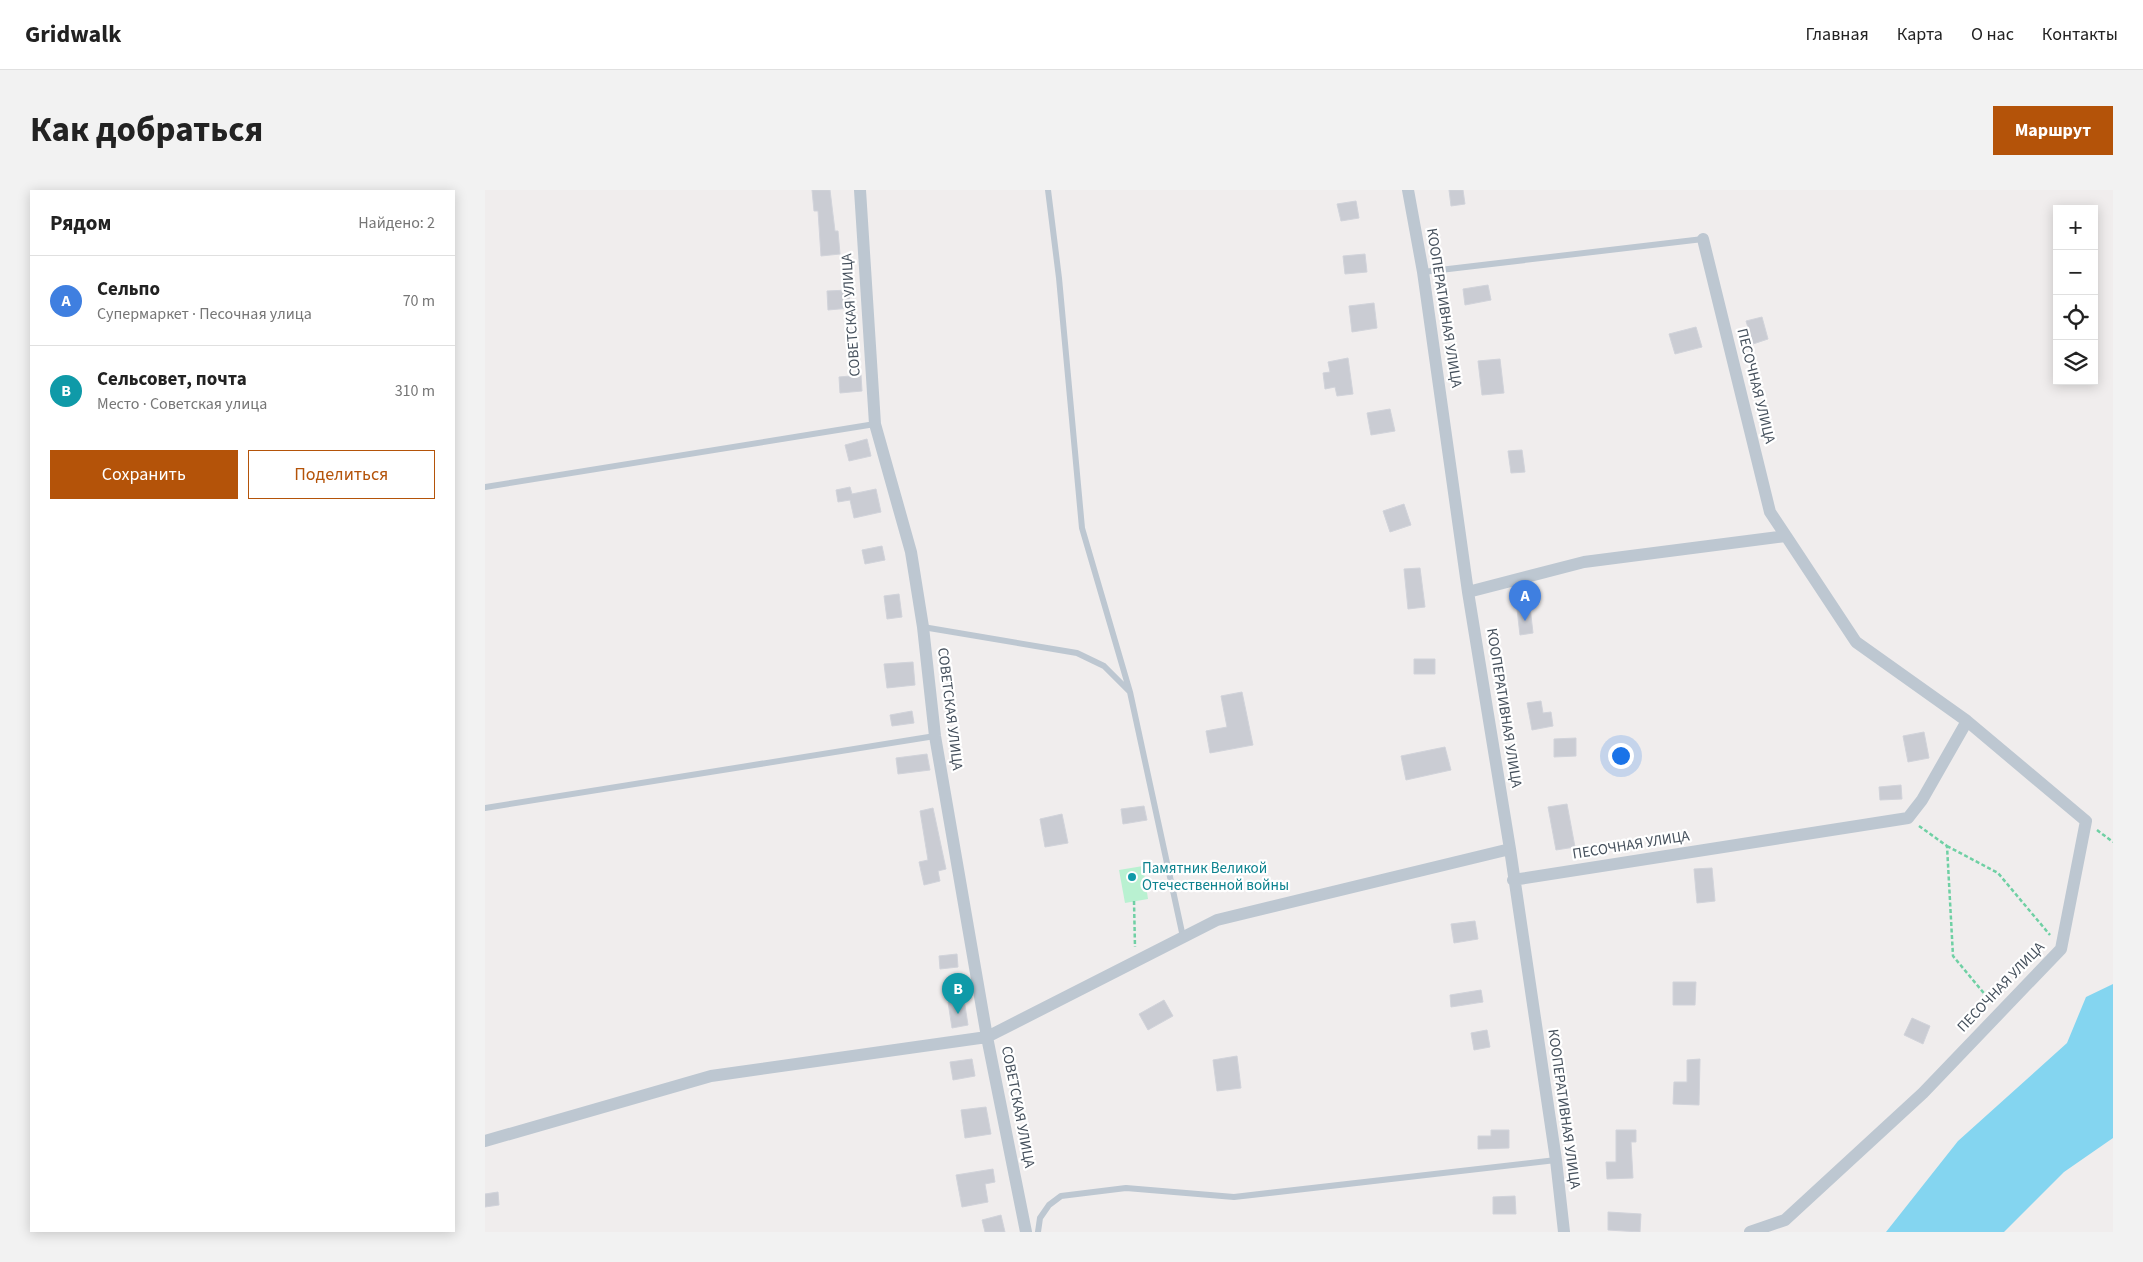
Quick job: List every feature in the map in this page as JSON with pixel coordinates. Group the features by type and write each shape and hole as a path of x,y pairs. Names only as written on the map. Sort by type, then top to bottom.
{"street":[{"name":"СОВЕТСКАЯ УЛИЦА","path":"860,190 875,424 911,552 923,627 935,736 987,1037 1026,1232"},
{"name":"КООПЕРАТИВНАЯ УЛИЦА","path":"1408,190 1423,272 1468,592 1510,849 1513,880 1556,1160 1564,1232"},
{"name":"ПЕСОЧНАЯ УЛИЦА","path":"1703,239 1770,512 1857,642 1967,720 2086,821 2061,949 1923,1092 1785,1220 1749,1232"},
{"path":"1468,592 1585,562 1786,536"},
{"path":"1907,818 1922,800 1967,720"},
{"name":"ПЕСОЧНАЯ УЛИЦА","path":"1513,880 1907,818"},
{"path":"485,1141 711,1076 987,1037 1217,920 1510,849"}],"lane":[{"path":"1048,190 1059,278 1082,528 1130,692 1183,937"},
{"path":"1423,272 1703,239"},
{"path":"485,488 875,424"},
{"path":"923,627 1077,653 1104,666 1130,692"},
{"path":"485,808 935,736"},
{"path":"1038,1232 1040,1218 1049,1205 1061,1196 1126,1188 1233,1197 1556,1160"}],"path":[{"path":"1907,818 1947,846 1998,873 2061,949"},
{"path":"2086,821 2113,842"},
{"path":"1947,846 1953,956 2000,1012"},
{"path":"1134,901 1136,961"}],"green space":[{"path":"1143,866 1148,899 1125,903 1119,870"}],"water":[{"path":"2113,984 2113,1138 2064,1172 2004,1232 1886,1232 1958,1141 2067,1043 2086,997"}],"building":[{"path":"812,190 830,190 835,231 838,231 840,254 821,256 818,211 814,211"},
{"path":"1449,190 1463,190 1465,204 1451,206"},
{"path":"1356,201 1359,218 1341,221 1337,204"},
{"path":"1365,254 1367,272 1345,274 1343,256"},
{"path":"1488,285 1491,300 1465,305 1463,289"},
{"path":"849,290 850,308 828,310 827,291"},
{"path":"1374,303 1377,328 1352,332 1349,306"},
{"path":"1762,317 1768,339 1753,344 1746,321"},
{"path":"1696,327 1702,347 1675,354 1669,334"},
{"path":"1348,358 1353,394 1337,396 1335,387 1325,389 1323,373 1330,372 1328,362"},
{"path":"1500,359 1504,393 1482,395 1478,361"},
{"path":"861,375 862,391 840,393 839,377"},
{"path":"1390,409 1395,431 1371,435 1367,413"},
{"path":"867,439 871,456 849,461 845,445"},
{"path":"1522,450 1525,472 1511,473 1508,451"},
{"path":"850,487 852,494 876,489 881,512 854,518 850,500 838,502 836,490"},
{"path":"1404,504 1411,525 1390,532 1383,511"},
{"path":"882,546 885,560 865,564 862,550"},
{"path":"1420,568 1425,607 1408,609 1404,569"},
{"path":"899,594 902,617 887,619 884,596"},
{"path":"1530,607 1533,633 1520,635 1517,609"},
{"path":"1414,659 1435,659 1435,674 1414,674"},
{"path":"913,662 915,685 887,688 884,664"},
{"path":"1242,692 1253,745 1210,753 1206,731 1227,727 1221,696"},
{"path":"1541,701 1543,713 1551,712 1553,726 1532,730 1527,703"},
{"path":"912,711 914,723 892,726 890,715"},
{"path":"1924,732 1929,758 1908,762 1903,736"},
{"path":"1576,738 1576,756 1554,757 1554,739"},
{"path":"1445,747 1451,770 1406,780 1401,756"},
{"path":"927,754 930,770 898,774 896,758"},
{"path":"1901,785 1902,799 1880,800 1879,787"},
{"path":"1567,804 1575,847 1556,850 1548,807"},
{"path":"1144,806 1147,820 1123,824 1121,809"},
{"path":"933,808 946,869 938,871 940,881 924,885 919,862 928,860 920,811"},
{"path":"1062,814 1068,843 1045,847 1040,819"},
{"path":"1712,868 1715,901 1697,903 1694,869"},
{"path":"1475,921 1478,939 1454,943 1451,924"},
{"path":"957,954 958,967 940,969 939,956"},
{"path":"1673,982 1696,982 1695,1005 1673,1005"},
{"path":"1481,990 1483,1002 1451,1007 1450,995"},
{"path":"964,999 968,1025 952,1028 948,1002"},
{"path":"1164,1000 1173,1016 1148,1030 1139,1014"},
{"path":"1912,1018 1930,1026 1923,1044 1904,1035"},
{"path":"1487,1030 1490,1047 1474,1050 1471,1033"},
{"path":"1237,1056 1241,1088 1217,1091 1213,1060"},
{"path":"972,1059 975,1076 953,1080 950,1062"},
{"path":"1700,1059 1699,1105 1673,1104 1674,1082 1687,1082 1687,1060"},
{"path":"986,1107 991,1134 965,1138 961,1110"},
{"path":"1491,1130 1509,1130 1509,1148 1478,1149 1478,1136 1491,1136"},
{"path":"1616,1130 1636,1130 1636,1142 1631,1142 1633,1178 1607,1179 1606,1162 1616,1162"},
{"path":"993,1169 995,1182 985,1184 988,1202 962,1207 956,1175"},
{"path":"498,1192 499,1205 485,1207 485,1194"},
{"path":"1515,1196 1516,1214 1493,1214 1493,1197"},
{"path":"1608,1212 1641,1214 1640,1232 1608,1230"},
{"path":"1001,1215 1005,1232 985,1232 982,1220"}],"place":[{"name":"Сельпо","path":"1525,621"},
{"name":"Памятник Великой Отечественной войны","path":"1132,877"},
{"name":"Сельсовет, почта","path":"958,1014"}]}
